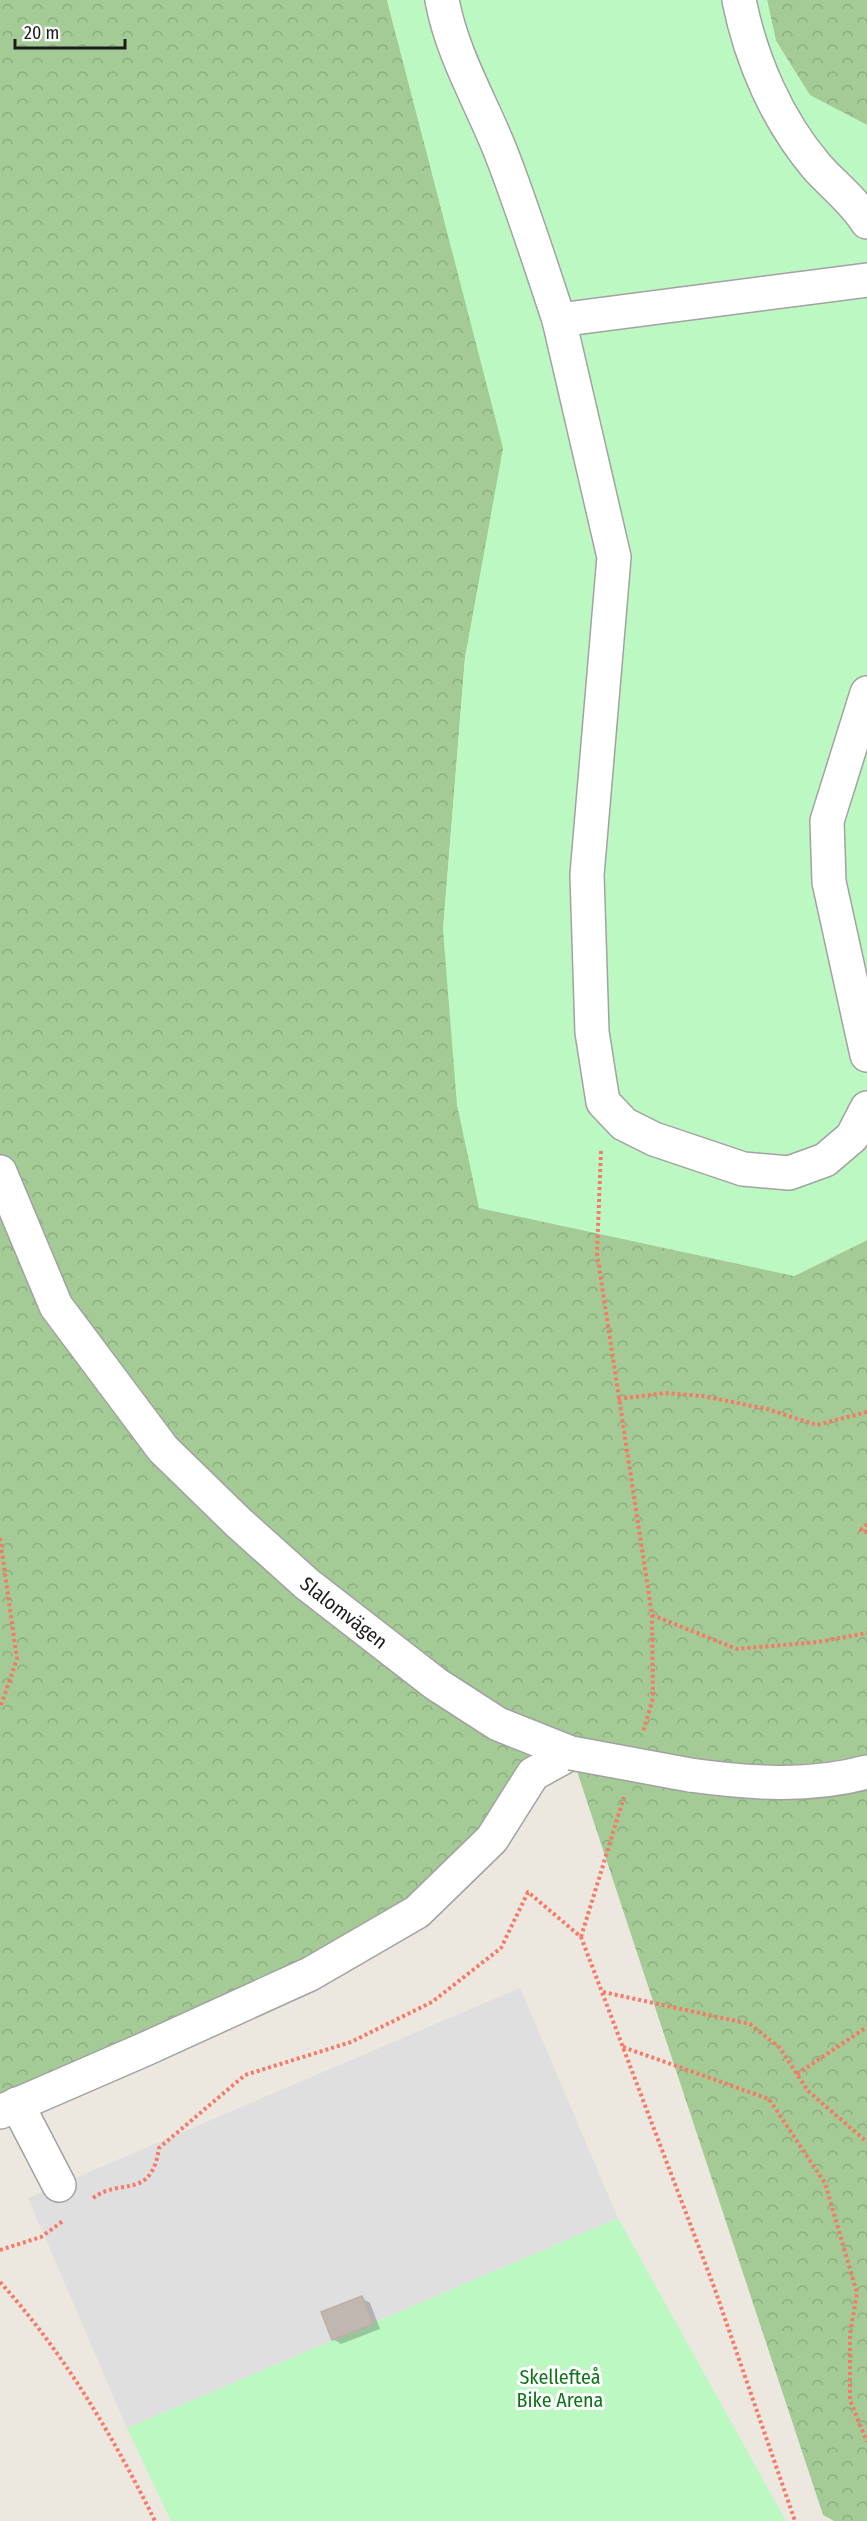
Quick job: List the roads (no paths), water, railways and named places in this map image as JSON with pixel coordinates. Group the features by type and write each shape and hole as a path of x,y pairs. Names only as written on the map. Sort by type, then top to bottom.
{"street":[{"path":"442,0 446,21 460,62 517,194 560,320 614,557 587,875 592,1032 603,1102 624,1124 654,1139 743,1169 789,1173 825,1160 852,1137 867,1108"},
{"path":"738,0 744,27 771,98 816,165 867,222"},
{"path":"560,320 867,280"},
{"path":"867,693 827,821 829,882 867,1055"},
{"name":"Slalomvägen","path":"0,1172 56,1306 163,1449 239,1523 307,1584 436,1684 498,1724 571,1753 739,1782 799,1782 867,1772"},
{"path":"58,2185 8,2108 310,1974 417,1912 492,1839 533,1774 571,1753"}],"park label":[{"name":"Skellefteå Bike Arena","path":"560,2388"}]}
